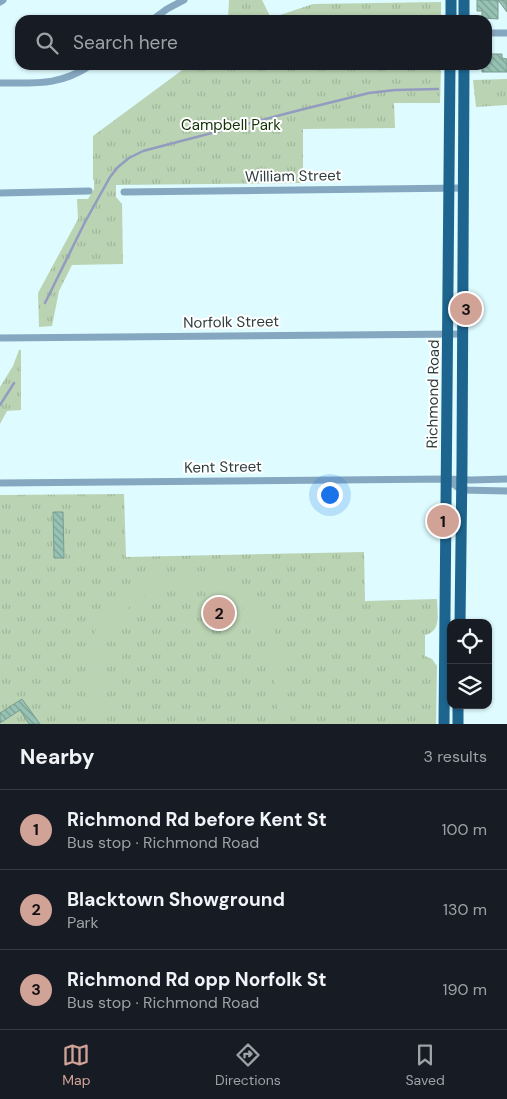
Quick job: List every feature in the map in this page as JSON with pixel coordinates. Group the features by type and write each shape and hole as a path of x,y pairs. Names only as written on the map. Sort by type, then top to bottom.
{"main road":[{"path":"451,0 451,15"},
{"path":"464,0 464,15"},
{"name":"Richmond Road","path":"444,724 450,70"},
{"name":"Richmond Road","path":"460,619 464,70"},
{"path":"458,709 458,724"}],"street":[{"path":"159,15 184,0"},
{"path":"492,33 507,33"},
{"path":"0,83 55,82 82,70"},
{"name":"William Street","path":"124,192 463,188"},
{"path":"0,193 89,191"},
{"name":"Norfolk Street","path":"0,338 462,334"},
{"path":"447,479 461,484 507,491"},
{"name":"Kent Street","path":"0,482 447,479 461,484"},
{"path":"461,484 471,480 507,479"}],"green space":[{"path":"229,0 262,0 270,15 228,15"},
{"path":"441,2 441,15 280,15 313,4"},
{"name":"Campbell Park","path":"182,70 441,70 440,103 394,103 395,128 303,129 303,183 116,185 116,197 122,204 123,264 72,265 59,291 52,326 39,327 38,293 78,219 77,199 88,199 94,189 93,136"},
{"path":"507,79 507,105 476,107 473,80"},
{"path":"19,350 21,350 21,410 7,411 0,424 0,387 13,366"},
{"path":"124,494 126,557 364,552 365,601 437,599 438,615 436,626 434,630 425,635 425,656 432,659 437,666 436,724 0,724 0,495"},
{"path":"175,572 195,573 213,577 230,584 245,593 268,619 282,655 291,724 279,724 271,660 263,636 249,614 229,597 217,591 191,585 178,585 158,589 144,596 124,612 109,633 101,661 101,682 106,724 90,724 86,670 92,640 102,618 117,600 135,586 155,577"}],"building":[{"path":"477,0 498,0 498,19 492,19 492,15 482,15 482,11 477,11"},
{"path":"498,0 507,0 507,12"},
{"path":"492,54 502,54 502,58 507,59 507,72 482,72 482,70 492,70"},
{"path":"53,512 63,512 64,558 54,558"},
{"path":"22,699 40,724 29,724 20,710 0,723 0,713"}],"waterway":[{"path":"45,303 85,222 110,177 129,158 143,151 369,93 438,89"},
{"path":"0,405 14,383"}],"place":[{"name":"Richmond Rd opp Norfolk St","path":"466,309"},
{"name":"Richmond Rd before Kent St","path":"443,521"},
{"name":"Blacktown Showground","path":"219,613"}]}
